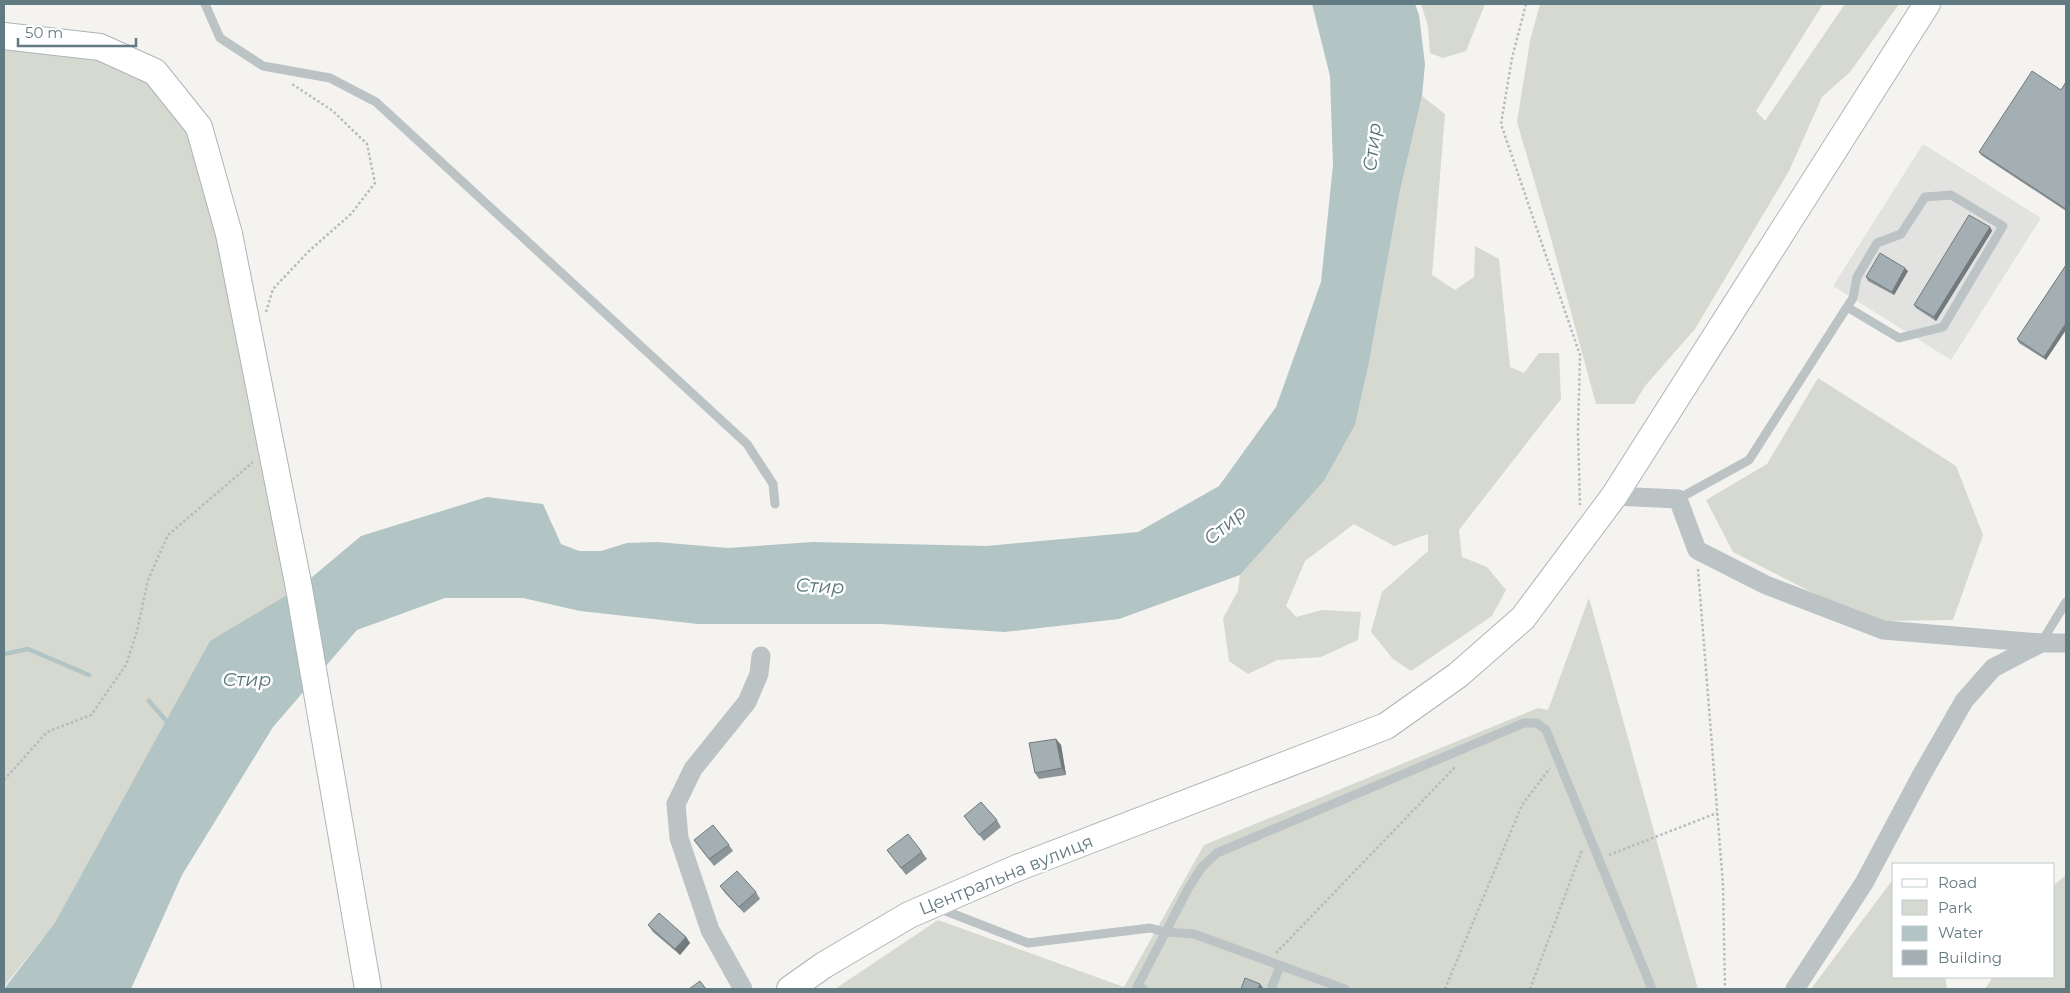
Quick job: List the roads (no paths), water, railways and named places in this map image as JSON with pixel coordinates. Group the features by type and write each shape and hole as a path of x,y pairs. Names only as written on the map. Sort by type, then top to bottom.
{"street":[{"name":"Центральна вулиця","path":"790,989 832,960 909,915 1017,868 1386,726 1458,675 1523,618 1614,496 1927,4"},
{"path":"4,36 100,47 154,72 199,127 229,234 299,588 368,989"},
{"path":"1614,496 1678,499 1697,550 1766,585 1883,630 2041,643 2066,643"},
{"path":"1795,989 1864,883 1921,776 1964,701 1993,668 2041,643"},
{"path":"744,989 710,930 679,838 676,804 693,768 747,702 759,674 761,656"}],"lane":[{"path":"205,4 220,38 263,66 330,78 376,102 747,444 773,484 775,504"},
{"path":"1678,499 1749,460 1847,307 1852,298 1857,277 1877,242 1901,234 1925,198 1951,195 2003,226 1943,327 1899,338 1847,307"},
{"path":"2041,643 2066,602"},
{"path":"1144,989 1137,987 1165,932 1202,866 1217,853 1524,723 1537,723 1546,730 1652,989"},
{"path":"931,906 1028,943 1150,928 1165,932 1194,934 1345,989"},
{"path":"1271,989 1280,966"}],"water":[{"name":"Стир","path":"1312,4 1415,4 1419,15 1425,64 1422,96 1400,191 1369,363 1355,425 1324,481 1240,575 1119,619 1004,632 882,624 698,624 580,611 523,598 445,598 357,630 273,727 182,875 131,989 4,989 56,921 210,641 299,588 361,536 487,497 543,504 561,544 579,551 601,551 627,543 657,542 728,548 813,542 986,546 1138,532 1219,486 1276,407 1321,282 1333,165 1330,76"}],"waterway":[{"path":"4,654 28,649 89,675"},
{"path":"149,701 169,724"}]}
